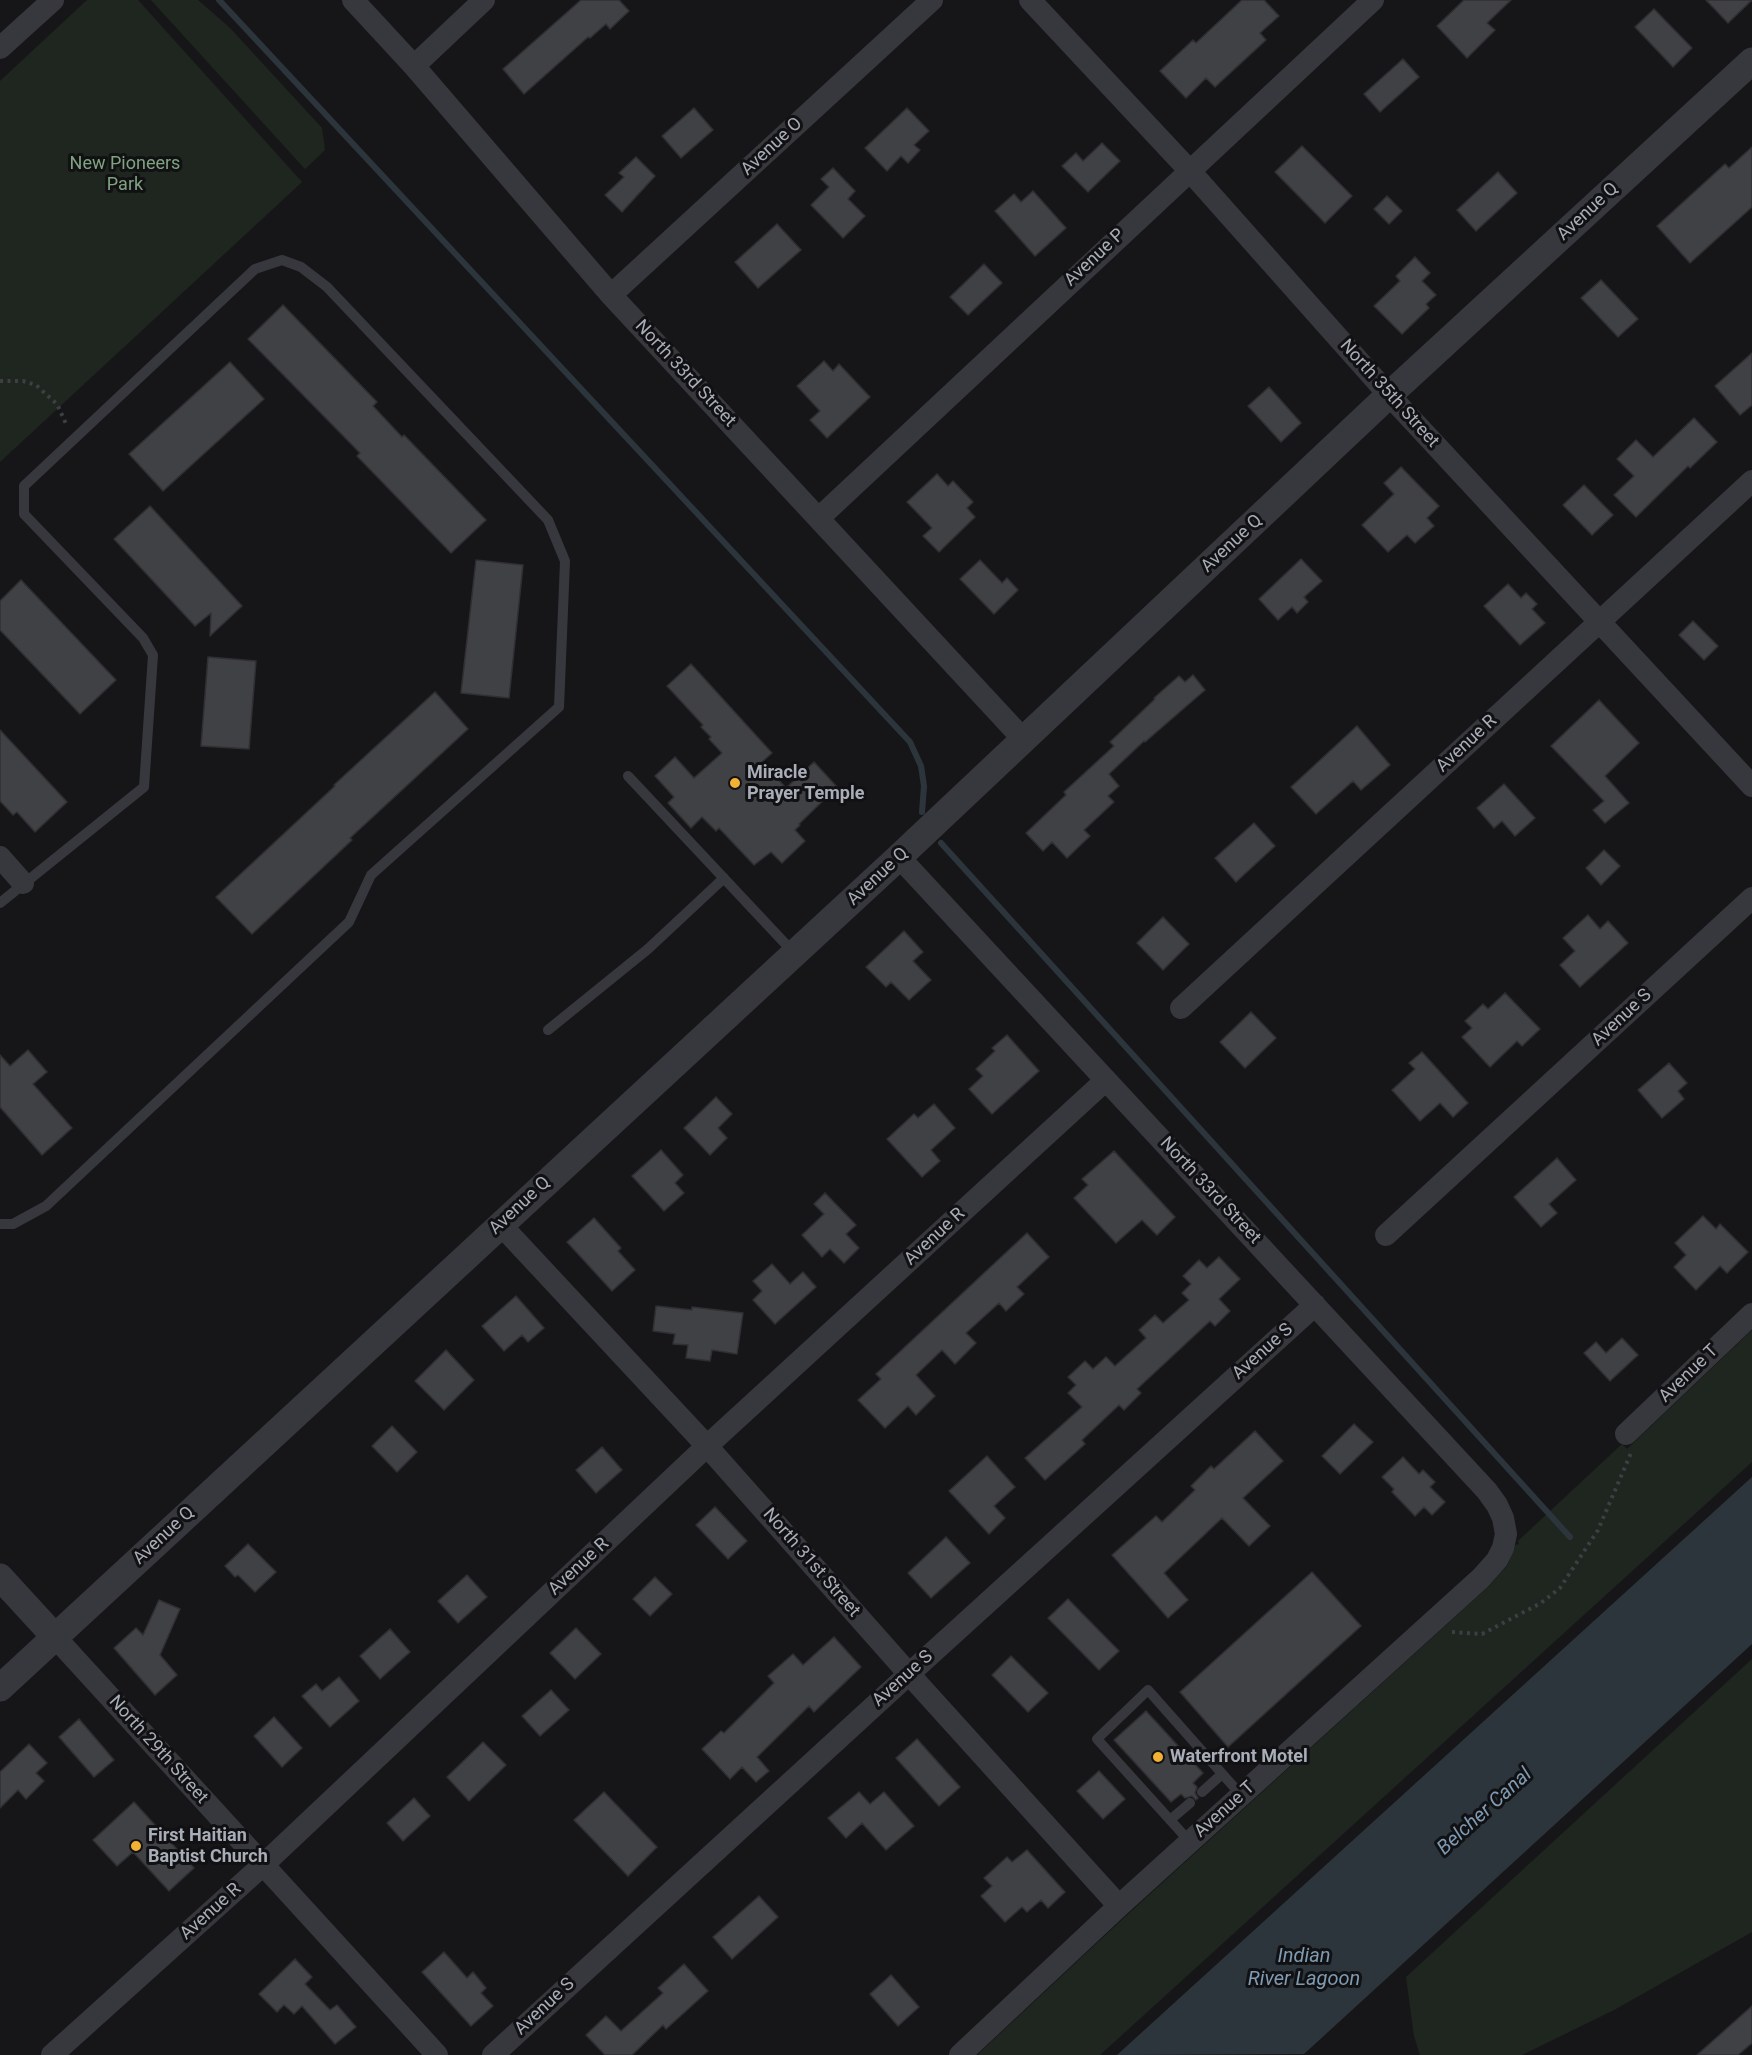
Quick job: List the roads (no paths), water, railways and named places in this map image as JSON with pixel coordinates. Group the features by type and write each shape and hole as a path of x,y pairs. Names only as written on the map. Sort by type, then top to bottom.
{"street":[{"path":"0,48 53,0"},
{"name":"North 33rd Street","path":"353,0 414,66 611,295 1024,740"},
{"path":"414,66 484,0"},
{"name":"Avenue O","path":"611,295 932,0"},
{"name":"North 35th Street","path":"1030,0 1189,170 1389,395 1752,786"},
{"name":"Avenue P","path":"819,519 1373,0"},
{"name":"Avenue Q","path":"0,1688 899,857 1389,395 1752,61"},
{"name":"Avenue R","path":"1181,1008 1752,481"},
{"path":"0,857 23,883"},
{"name":"North 33rd Street","path":"899,857 1486,1491 1497,1505 1503,1518 1506,1534"},
{"name":"Avenue S","path":"1386,1235 1752,898"},
{"name":"Avenue R","path":"52,2055 263,1865 707,1446 1106,1080"},
{"name":"North 31st Street","path":"500,1224 707,1446 1119,1906"},
{"name":"Avenue S","path":"494,2055 1315,1305"},
{"name":"Avenue T","path":"1626,1434 1752,1314"},
{"name":"Avenue T","path":"960,2055 1119,1906 1481,1578 1497,1560 1506,1534"},
{"name":"North 29th Street","path":"0,1578 437,2055"}],"lane":[{"path":"0,903 144,788 153,656 143,638 24,514 24,486 255,269 282,260 301,267 327,287 548,520 565,561 559,707 372,875 349,922 46,1206 14,1224 0,1224"},
{"path":"628,776 794,954"},
{"path":"548,1030 648,949 724,879"},
{"path":"1190,1842 1097,1739 1148,1690 1241,1795"},
{"path":"1202,1792 1222,1774"},
{"path":"1170,1820 1190,1803"}],"water":[{"name":"Indian River Lagoon","path":"1752,1477 1752,1644 1304,2054 1117,2055"}],"waterway":[{"path":"219,0 910,742 921,766 924,786 922,812"},
{"path":"941,843 1570,1537"}],"place":[{"name":"Miracle Prayer Temple","path":"735,783"},
{"name":"Waterfront Motel","path":"1158,1757"},
{"name":"First Haitian Baptist Church","path":"136,1846"}],"park label":[{"name":"New Pioneers Park","path":"125,174"}],"water label":[{"name":"Belcher Canal","path":"1485,1812"}]}
